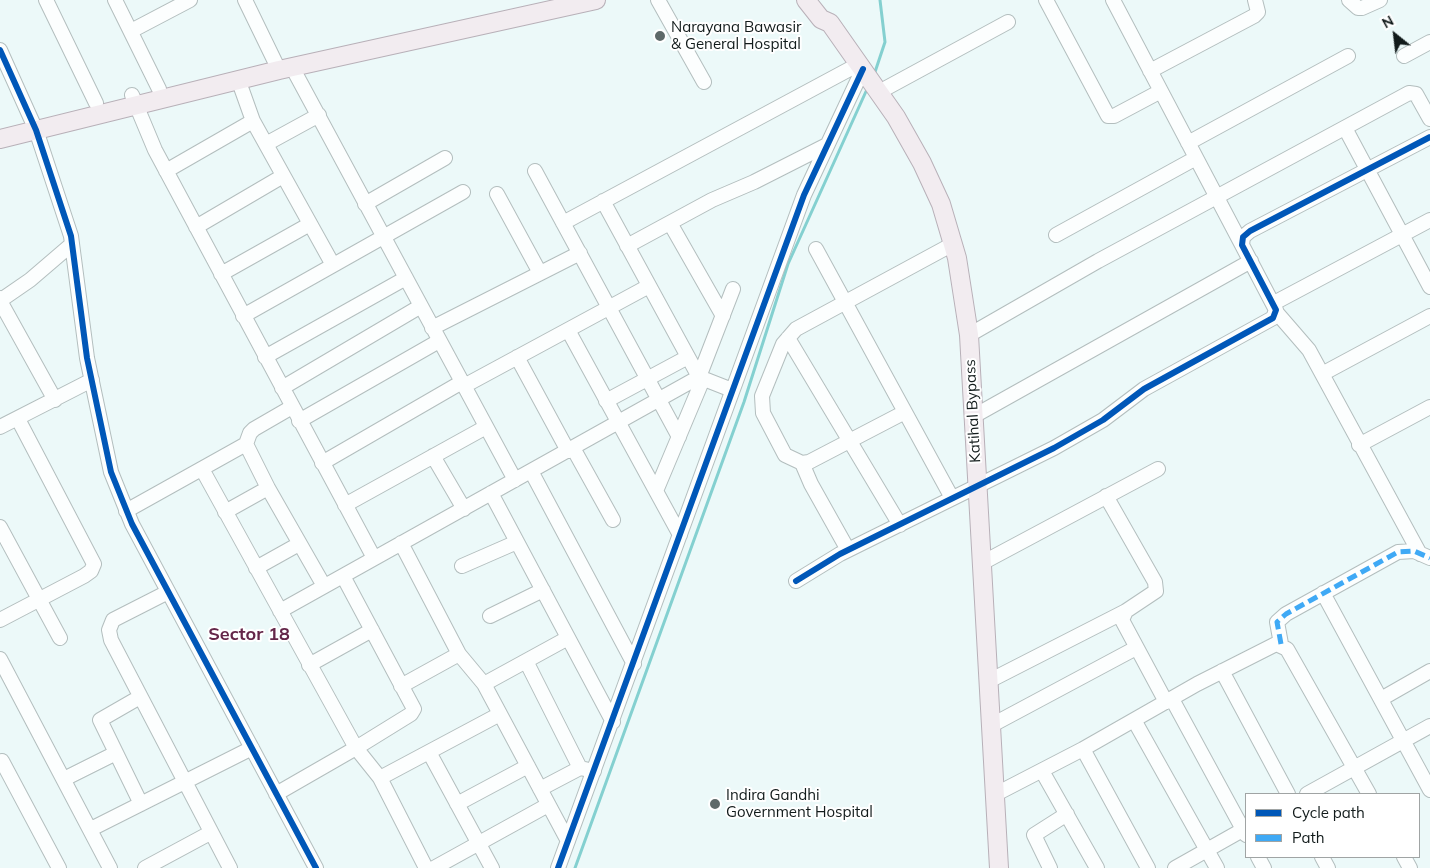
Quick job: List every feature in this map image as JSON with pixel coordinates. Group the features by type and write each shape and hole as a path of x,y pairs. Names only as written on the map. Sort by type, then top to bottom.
{"main road":[{"path":"0,128 34,125 238,79 282,65 544,0"},
{"path":"0,139 96,103 134,101 159,89 596,0"},
{"name":"Katihal Bypass","path":"806,0 821,19 830,23 877,90 922,163 941,204 953,244 969,335 999,868"},
{"path":"819,0 828,14 830,23"}],"street":[{"path":"46,0 96,103"},
{"path":"115,0 159,89"},
{"path":"131,31 190,0"},
{"path":"245,0 282,65 319,115 515,480"},
{"path":"658,0 704,82"},
{"path":"1046,0 1108,116 1114,116 1161,91"},
{"path":"1113,0 1275,308 1302,341 1322,374 1359,445 1425,556"},
{"path":"1150,71 1254,16 1258,12 1255,0"},
{"path":"1349,0 1358,8 1380,0"},
{"path":"877,90 1008,22"},
{"path":"1404,56 1430,42"},
{"path":"0,50 34,125 72,244 74,271 92,380 111,472 126,511 316,868"},
{"path":"1188,142 1348,56"},
{"path":"558,868 804,195 862,68"},
{"path":"563,223 862,68"},
{"path":"238,79 253,121 333,265"},
{"path":"969,335 1411,92 1417,96 1430,119"},
{"path":"134,101 166,171 220,274 374,558"},
{"path":"266,144 319,115"},
{"path":"166,171 253,121"},
{"path":"1344,128 1430,287"},
{"path":"1242,245 1243,237 1250,231 1430,137"},
{"path":"628,246 825,146"},
{"path":"366,204 445,158"},
{"path":"1056,235 1196,158"},
{"path":"536,171 678,437"},
{"path":"196,227 283,176"},
{"path":"243,316 463,192"},
{"path":"497,194 540,274"},
{"path":"603,201 701,378 732,390"},
{"path":"796,580 848,550 1070,440 1103,420 1144,389 1257,328 1275,308 1430,220"},
{"path":"670,223 722,316"},
{"path":"220,274 310,224"},
{"path":"55,400 0,299 30,280 72,244"},
{"path":"905,412 809,462 802,463 785,455 763,412 762,405 765,387 788,338 796,329 953,244"},
{"path":"816,249 952,498"},
{"path":"432,328 580,253"},
{"path":"974,416 1251,261"},
{"path":"265,357 406,278"},
{"path":"322,463 463,384 649,286"},
{"path":"656,491 701,378 733,289"},
{"path":"282,388 421,306"},
{"path":"1322,374 1430,316"},
{"path":"568,330 617,423 680,535"},
{"path":"788,338 851,440 900,525"},
{"path":"299,421 439,341"},
{"path":"517,357 570,449 614,520"},
{"path":"606,401 688,357"},
{"path":"280,611 701,378"},
{"path":"0,428 92,380"},
{"path":"126,511 246,444 250,433 254,429 292,407"},
{"path":"1359,445 1430,407"},
{"path":"0,620 84,576 91,571 94,564 18,419"},
{"path":"345,505 486,427"},
{"path":"246,444 268,488 324,586"},
{"path":"433,456 464,509"},
{"path":"802,463 811,484 848,550"},
{"path":"982,563 1158,468"},
{"path":"202,469 308,665 356,748 380,778 426,868"},
{"path":"532,471 634,664"},
{"path":"225,512 268,488"},
{"path":"491,493 612,722"},
{"path":"989,681 1126,611 1154,592 1156,586 1106,496"},
{"path":"0,527 60,638"},
{"path":"462,566 517,542"},
{"path":"401,543 459,654 484,684 568,841"},
{"path":"256,568 299,544"},
{"path":"1368,793 1287,649 1281,644 1277,626 1280,618 1398,552 1408,550 1425,556"},
{"path":"276,794 356,748 411,714 414,710 343,576"},
{"path":"490,616 543,590"},
{"path":"168,592 113,620 109,630 110,640 184,784 230,868"},
{"path":"1323,593 1430,790"},
{"path":"1126,611 1122,620 1136,648 1169,700 1245,831 1175,868"},
{"path":"308,665 372,630"},
{"path":"484,684 568,638"},
{"path":"996,794 1042,771 1222,671 1272,645 1281,644"},
{"path":"992,725 1136,648"},
{"path":"401,686 459,654"},
{"path":"0,659 110,868"},
{"path":"526,661 580,768"},
{"path":"1222,671 1287,793"},
{"path":"1380,699 1430,671"},
{"path":"140,696 100,720 141,804"},
{"path":"380,778 500,714"},
{"path":"1134,720 1217,868"},
{"path":"1309,793 1430,726"},
{"path":"91,829 184,784 252,748"},
{"path":"1083,748 1148,868"},
{"path":"429,752 492,868"},
{"path":"64,779 116,753"},
{"path":"2,761 59,868"},
{"path":"457,804 528,766"},
{"path":"540,789 580,768 594,771"},
{"path":"1042,771 1098,868"},
{"path":"434,868 548,805"},
{"path":"1050,868 1034,835 1066,814"},
{"path":"145,868 210,833"}],"waterway":[{"path":"874,75 885,42 880,0"},
{"path":"575,868 744,402 788,264 868,87"}],"marked path":[{"path":"1281,644 1277,622 1286,614 1398,552 1414,551 1430,558"}],"cycle path":[{"path":"0,50 36,130 71,236 87,358 111,472 132,524 316,868"},
{"path":"558,868 804,195 863,69"},
{"path":"796,581 840,554 1054,448 1103,420 1144,389 1273,318 1276,310 1242,245 1243,237 1250,231 1430,137"}],"place":[{"name":"Narayana Bawasir & General Hospital","path":"660,36"},
{"name":"Indira Gandhi Government Hospital","path":"715,804"}],"district":[{"name":"Sector 18","path":"249,635"}]}
